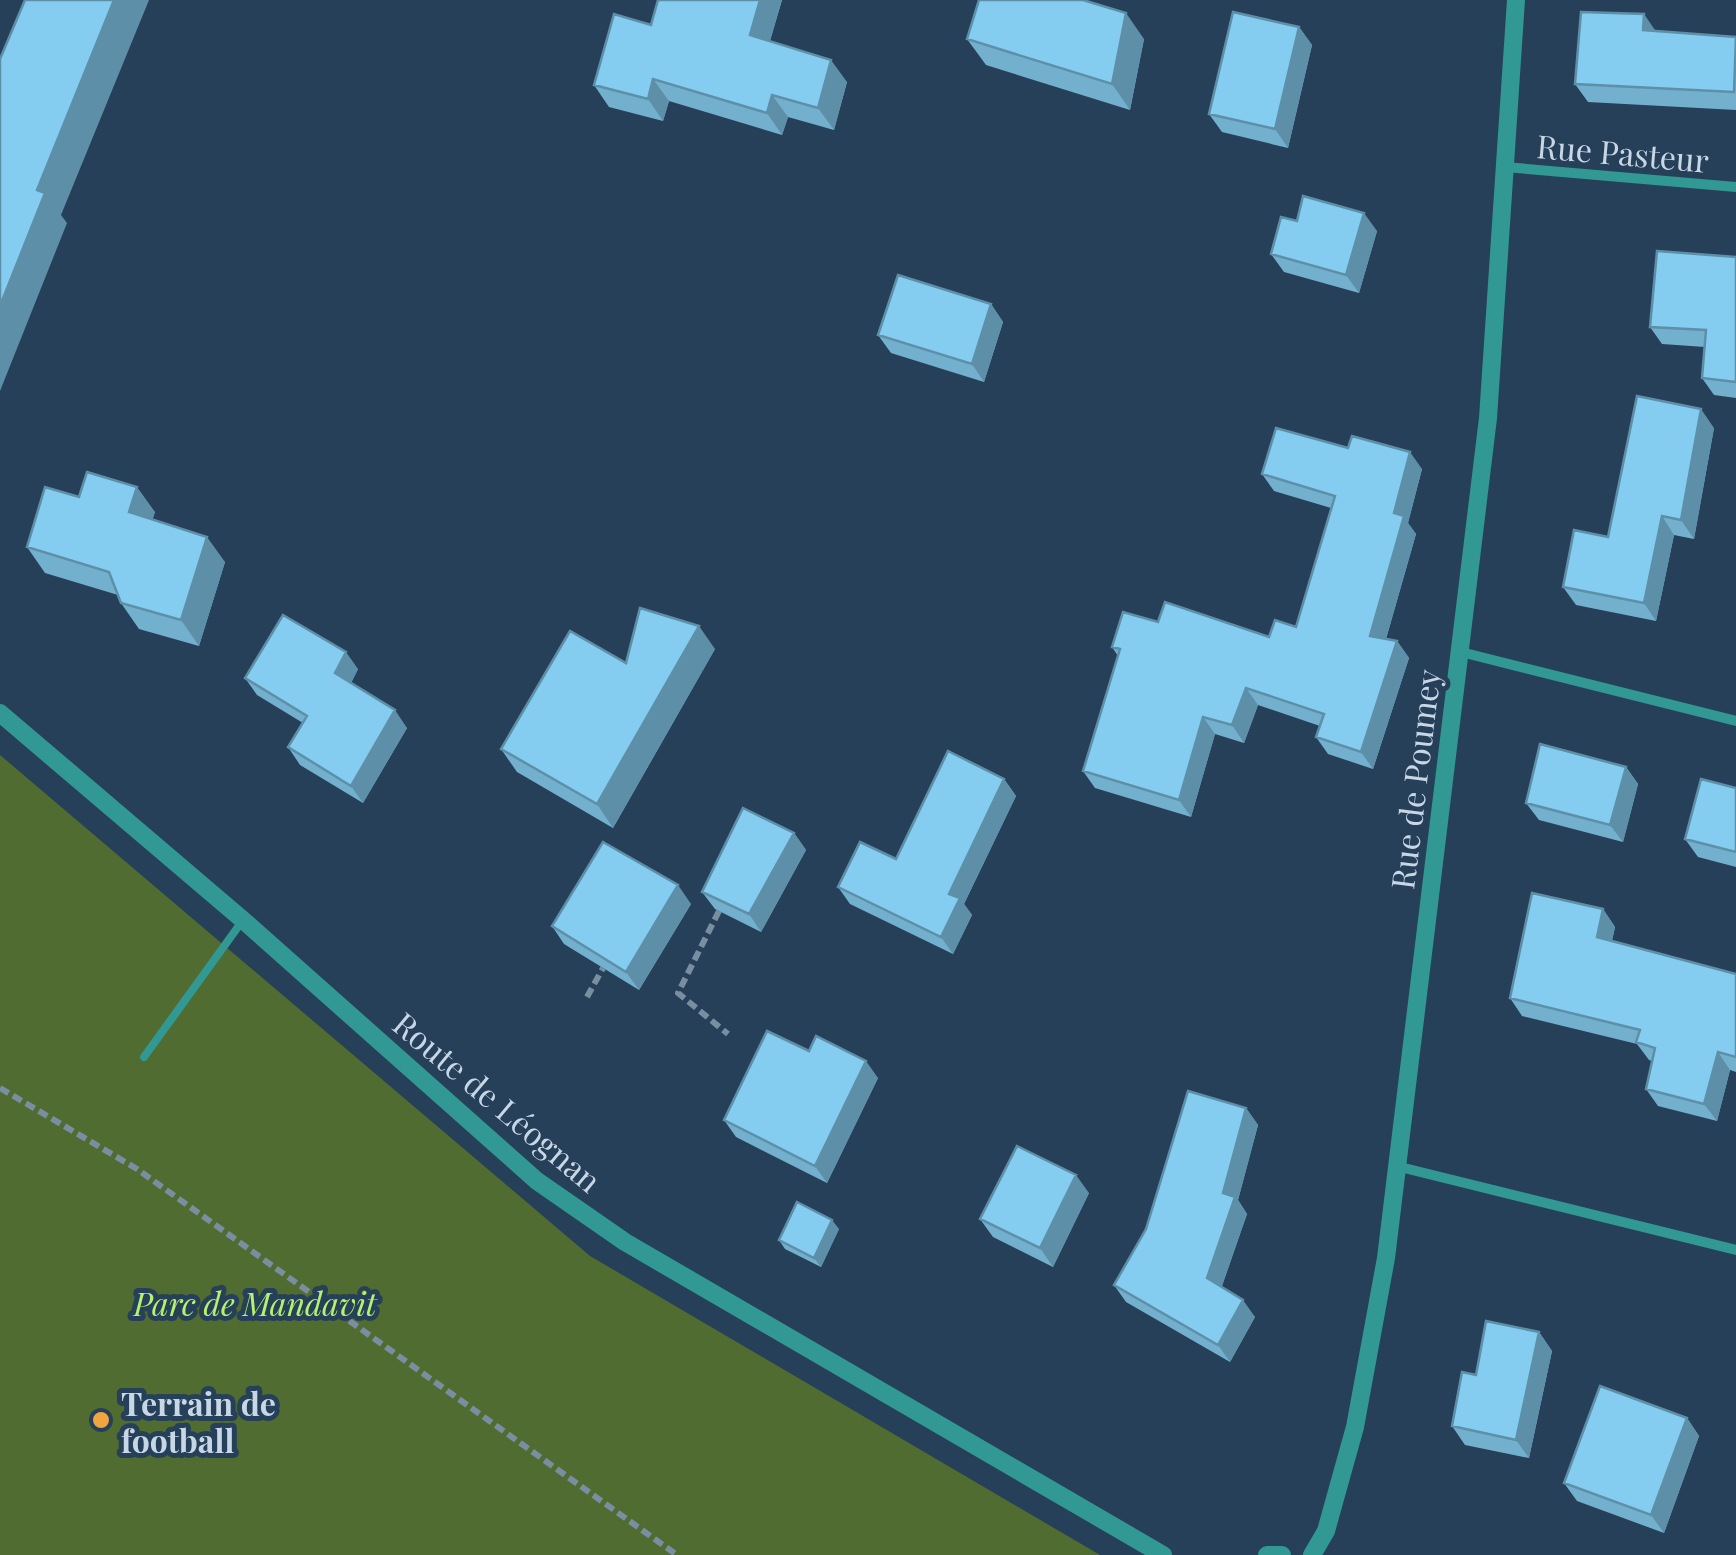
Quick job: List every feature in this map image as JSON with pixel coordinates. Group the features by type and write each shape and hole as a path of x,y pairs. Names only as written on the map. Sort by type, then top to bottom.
{"street":[{"name":"Rue de Poumey","path":"1312,1555 1326,1531 1374,1336 1488,418 1516,0"},
{"name":"Rue Pasteur","path":"1505,167 1736,186"},
{"path":"1460,652 1736,721"},
{"name":"Route de Léognan","path":"0,713 552,1192 626,1242 777,1332 1163,1555"},
{"path":"1396,1166 1736,1250"},
{"path":"1267,1555 1282,1555"}],"lane":[{"path":"144,1057 243,920"}],"path":[{"path":"719,911 678,993 728,1034"},
{"path":"587,997 603,968"},
{"path":"0,1088 137,1169 676,1555"}],"green space":[{"name":"Parc de Mandavit","path":"0,755 590,1256 1100,1555 0,1555"}],"building":[{"path":"25,0 114,0 37,190 45,193 0,306 0,59"},
{"path":"658,0 760,0 750,35 831,60 818,108 772,95 767,113 653,79 648,99 594,85 614,14 651,25"},
{"path":"979,0 1083,0 1126,13 1112,84 967,39"},
{"path":"1233,12 1299,27 1275,129 1209,114"},
{"path":"1581,12 1644,14 1643,30 1736,37 1734,92 1575,84"},
{"path":"1303,196 1364,213 1346,275 1271,254 1281,217 1297,221"},
{"path":"1657,251 1736,257 1736,382 1702,378 1706,330 1650,327"},
{"path":"898,275 991,304 972,364 878,335"},
{"path":"1637,396 1701,409 1681,520 1662,516 1644,603 1563,587 1574,530 1608,537"},
{"path":"1276,428 1348,448 1352,436 1410,452 1394,513 1404,516 1370,636 1397,641 1361,752 1316,737 1324,714 1246,688 1232,725 1203,717 1179,800 1083,771 1120,649 1112,647 1123,612 1158,622 1165,602 1269,637 1275,620 1296,627 1335,496 1262,474"},
{"path":"87,472 137,487 129,512 207,537 181,620 121,603 109,572 27,547 45,487 79,497"},
{"path":"640,608 699,626 597,804 501,749 570,631 626,663"},
{"path":"283,615 346,652 335,673 395,710 351,786 288,747 307,716 245,678"},
{"path":"1540,744 1626,767 1610,825 1526,803"},
{"path":"948,751 1004,779 949,894 960,898 941,937 838,887 860,842 896,859"},
{"path":"1701,779 1736,788 1736,852 1685,839"},
{"path":"743,808 794,833 749,914 702,892"},
{"path":"603,842 678,885 626,972 552,926"},
{"path":"1532,893 1603,909 1597,937 1736,974 1736,1057 1718,1052 1704,1104 1646,1089 1655,1048 1636,1042 1640,1030 1510,998"},
{"path":"767,1031 809,1051 816,1036 866,1061 815,1166 724,1120"},
{"path":"1188,1091 1246,1108 1223,1193 1235,1197 1207,1278 1243,1300 1218,1345 1114,1285 1146,1229"},
{"path":"1017,1146 1076,1175 1040,1248 980,1219"},
{"path":"797,1202 832,1220 814,1258 779,1240"},
{"path":"1486,1321 1539,1332 1516,1440 1452,1426 1462,1372 1476,1375"},
{"path":"1600,1386 1687,1418 1651,1515 1564,1483"}],"place":[{"name":"Terrain de football","path":"101,1420"}]}
